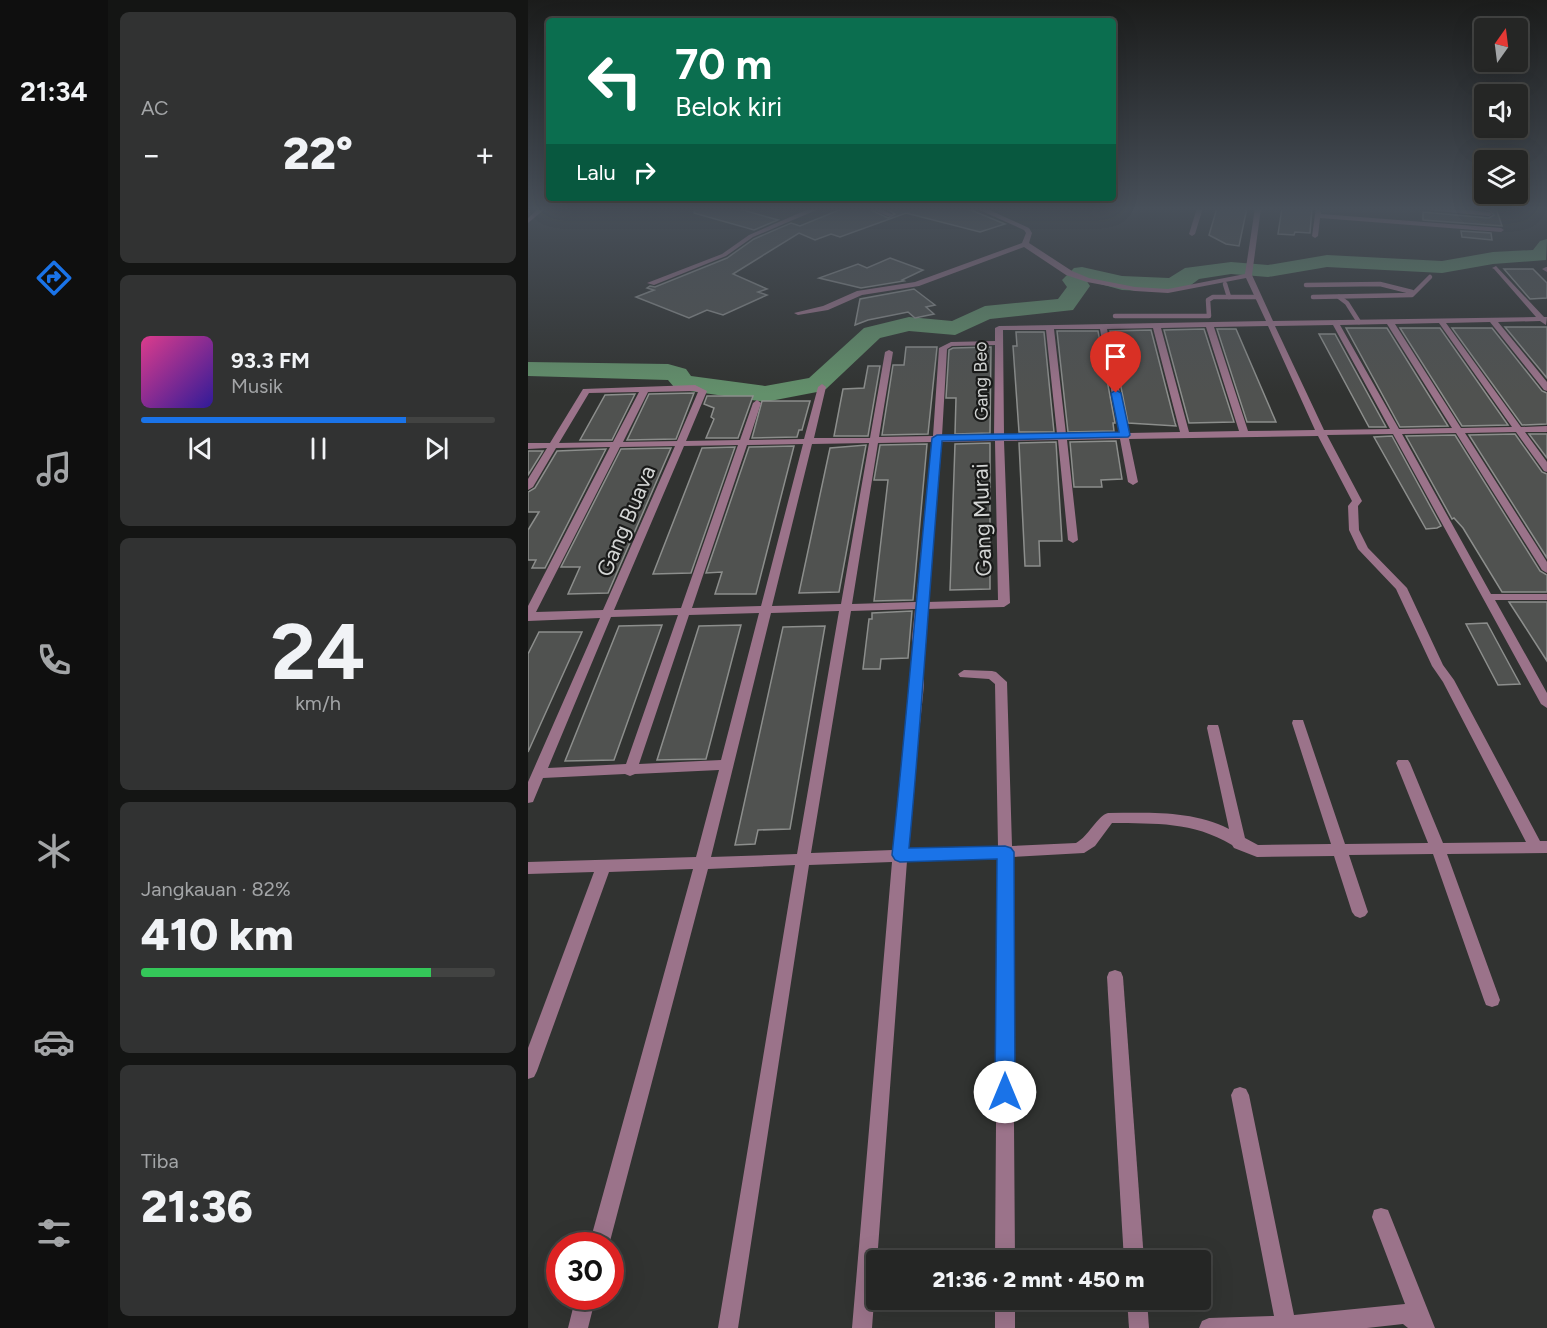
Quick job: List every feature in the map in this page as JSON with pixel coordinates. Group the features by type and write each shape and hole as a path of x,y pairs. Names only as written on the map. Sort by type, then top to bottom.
{"street":[{"path":"651,283 685,270"},
{"path":"798,313 825,308 860,293 916,284 954,270"},
{"path":"528,868 1079,849 1090,842 1108,818 1191,821 1214,828 1239,844 1257,851 1542,847 1449,680 1438,666 1401,588 1363,549 1354,530 1353,506 1357,501 1321,433 1248,271 1168,291 1135,289 1087,280 1064,270"},
{"path":"1498,270 1546,321"},
{"path":"1492,320 1547,388"},
{"path":"1389,321 1547,570"},
{"path":"1441,321 1547,469"},
{"path":"1073,540 1050,327 1103,329 1209,324 1546,321"},
{"path":"1335,322 1547,704"},
{"path":"1209,324 1244,433"},
{"path":"1156,325 1185,434"},
{"name":"Gang Beo","path":"999,437 997,330 1050,327"},
{"path":"1103,329 1133,482"},
{"path":"862,1328 900,855 918,685 918,638 943,348 951,344 997,343"},
{"path":"728,1328 803,859 847,608 888,352"},
{"path":"603,1232 702,863 822,387"},
{"name":"Gang Buava","path":"528,798 703,391 695,388 645,389"},
{"path":"528,487 586,391 645,389 528,616 922,606"},
{"path":"630,771 757,403"},
{"path":"528,446 1060,435 1547,429"},
{"name":"Gang Murai","path":"922,606 1004,603 999,437"},
{"path":"1487,597 1547,597"},
{"path":"964,674 992,675 1001,682 1005,852 1005,1250"},
{"path":"1298,723 1342,850 1360,912"},
{"path":"1213,728 1239,844"},
{"path":"1403,763 1438,849 1492,1000"},
{"path":"539,773 630,771 726,765"},
{"path":"528,1071 604,866"},
{"path":"1115,977 1133,1250"},
{"path":"1240,1095 1286,1327"},
{"path":"1380,1217 1424,1328"},
{"path":"578,1328 582,1310"},
{"path":"1005,1310 1005,1328"},
{"path":"1138,1310 1139,1328"},
{"path":"1209,1328 1286,1327 1406,1314 1424,1328"}],"lane":[{"path":"1313,297 1410,295 1416,293 1430,277"},
{"path":"1225,284 1229,297"},
{"path":"1306,285 1386,285 1416,293"},
{"path":"1324,285 1333,297 1347,303 1359,322"},
{"path":"1333,297 1357,285"},
{"path":"1115,316 1209,316 1208,300 1258,297"}],"building":[{"path":"697,270 739,270 733,274 767,289 758,292 767,295 723,315 707,310 689,318 636,297 654,290 647,288 650,286 655,287"},
{"path":"841,270 923,270 902,280 904,281 861,288 819,278"},
{"path":"1505,270 1534,270 1547,283 1547,298 1530,299"},
{"path":"914,289 935,305 926,307 934,314 915,318 908,312 855,325 860,299"},
{"path":"1505,327 1547,327 1547,378"},
{"path":"1346,328 1387,328 1448,426 1400,427"},
{"path":"1400,328 1440,328 1508,425 1462,426"},
{"path":"1452,328 1492,328 1542,391 1547,393 1547,424 1522,425"},
{"path":"1204,329 1234,422 1189,423 1164,330"},
{"path":"1217,329 1236,329 1276,422 1247,422"},
{"path":"1151,330 1176,426 1128,423 1110,331"},
{"path":"1057,331 1098,331 1115,423 1113,423 1114,431 1068,432"},
{"path":"1016,332 1044,332 1054,432 1019,432 1013,346 1017,346"},
{"path":"1319,334 1335,334 1386,427 1369,427"},
{"path":"906,347 937,347 928,434 882,435 893,365 904,365"},
{"path":"991,347 990,433 955,434 956,398 946,398 949,350"},
{"path":"868,366 880,366 868,436 834,436 843,389 864,388"},
{"path":"694,393 676,439 627,440 649,394"},
{"path":"635,394 612,440 580,440 605,395"},
{"path":"707,396 753,396 738,438 706,438 714,419 711,417 714,408 704,404"},
{"path":"762,401 810,401 802,430 799,430 797,437 752,438"},
{"path":"1515,434 1542,472 1547,474 1547,558 1469,435"},
{"path":"1529,434 1547,434 1547,458"},
{"path":"1455,435 1540,571 1547,575 1547,592 1502,592 1463,528 1454,518 1452,519 1406,436"},
{"path":"1392,436 1441,526 1426,529 1374,437"},
{"path":"1116,441 1122,479 1101,480 1102,487 1074,487 1070,442"},
{"path":"1056,442 1062,541 1039,541 1040,566 1025,566 1019,443"},
{"path":"990,443 990,589 950,590 955,444"},
{"path":"927,444 913,600 874,601 888,480 874,480 880,445"},
{"path":"866,445 839,592 799,593 830,448"},
{"path":"794,446 756,594 715,594 722,572 706,573 749,447"},
{"path":"735,447 691,573 653,574 702,448"},
{"path":"671,448 608,593 568,594 580,567 561,567 621,449"},
{"path":"606,449 545,568 532,568 536,560 528,560 528,530 539,512 528,512 528,492 535,488 557,451"},
{"path":"528,451 543,451 528,475"},
{"path":"1509,602 1547,602 1547,661 1522,622"},
{"path":"912,611 908,658 881,659 880,669 863,669 869,619 872,619 872,613"},
{"path":"1487,623 1520,684 1498,685 1466,624"},
{"path":"662,625 614,760 565,761 619,626"},
{"path":"741,625 706,759 657,760 699,626"},
{"path":"825,626 790,829 758,830 755,844 735,845 783,627"},
{"path":"539,632 582,632 528,752 528,654"}],"waterway":[{"path":"528,369 668,372 677,374 683,382 765,394 817,384 872,333 909,324 955,328 985,313 1065,305 1079,286 1073,280 1082,273 1122,283 1169,285 1179,283 1193,273 1216,270"},
{"path":"1255,270 1274,270"}],"route":[{"path":"1005,1092 1005,852 900,855 918,685 918,638 937,438 1124,435 1116,393"}]}
